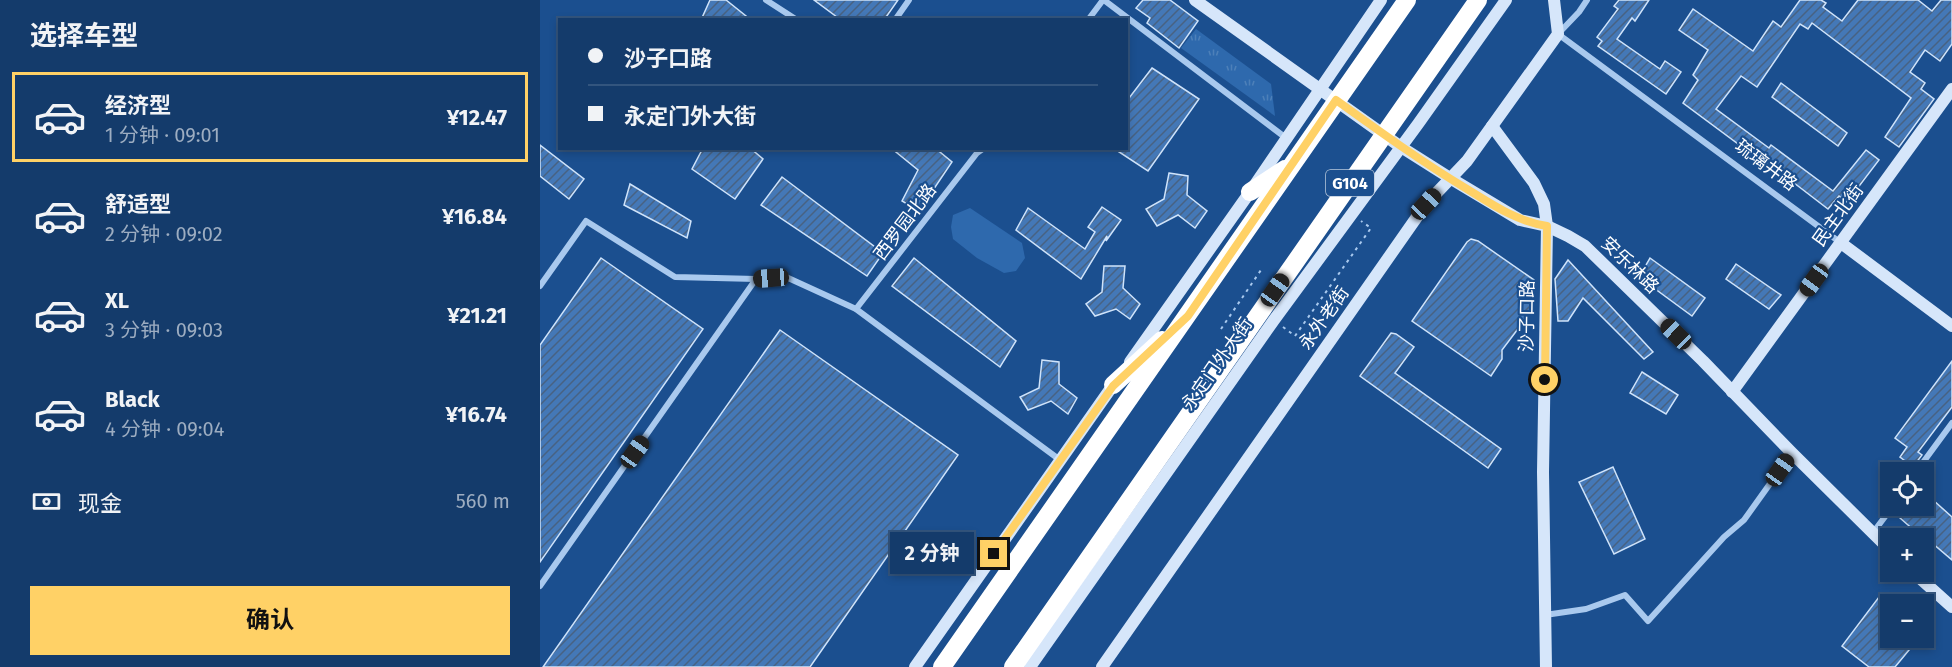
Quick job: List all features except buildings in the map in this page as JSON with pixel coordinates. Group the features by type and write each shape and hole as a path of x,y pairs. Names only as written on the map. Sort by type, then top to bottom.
{"highway":[{"path":"942,667 1407,0"},
{"name":"永定门外大街","path":"1013,667 1478,0"},
{"path":"1250,192 1292,165"},
{"path":"1113,386 1188,316"}],"street":[{"path":"766,0 794,18"},
{"path":"896,18 909,0"},
{"path":"1090,18 1104,0 1128,18"},
{"name":"安乐林路","path":"1195,0 1401,147 1450,178 1520,220 1547,226 1585,246 1687,345 1880,541"},
{"path":"915,667 1250,192 1381,0"},
{"name":"永定门外大街","path":"1030,667 1274,320 1506,0"},
{"path":"1554,0 1558,34"},
{"name":"永外老街","path":"1102,667 1426,204 1467,161 1558,34 1587,0"},
{"path":"1128,18 1286,138"},
{"name":"琉璃井路","path":"1558,34 1952,326"},
{"name":"民主北街","path":"1732,392 1952,89"},
{"name":"沙子口路","path":"1492,126 1534,183 1544,204 1547,226 1543,472 1546,667"},
{"name":"西罗园北路","path":"856,309 974,151"},
{"path":"540,286 586,221 675,277 756,279 786,277 856,309 1060,460"},
{"path":"540,586 756,279"},
{"path":"1923,462 1952,423"},
{"path":"1545,615 1586,609 1624,595 1648,621 1724,537 1744,520 1792,453"},
{"path":"1872,534 1886,516"},
{"path":"1924,582 1952,607"}],"path":[{"path":"1274,320 1295,336 1371,228"},
{"path":"1221,328 1262,270"}],"green space":[{"path":"1196,29 1271,84 1275,116 1181,48"},
{"path":"970,208 1022,243 1025,258 1016,271 1004,273 977,258 953,239 951,227 953,215"}],"route":[{"path":"994,554 1113,386 1188,316 1336,100 1401,147 1502,210 1520,220 1547,226 1545,380"}]}
